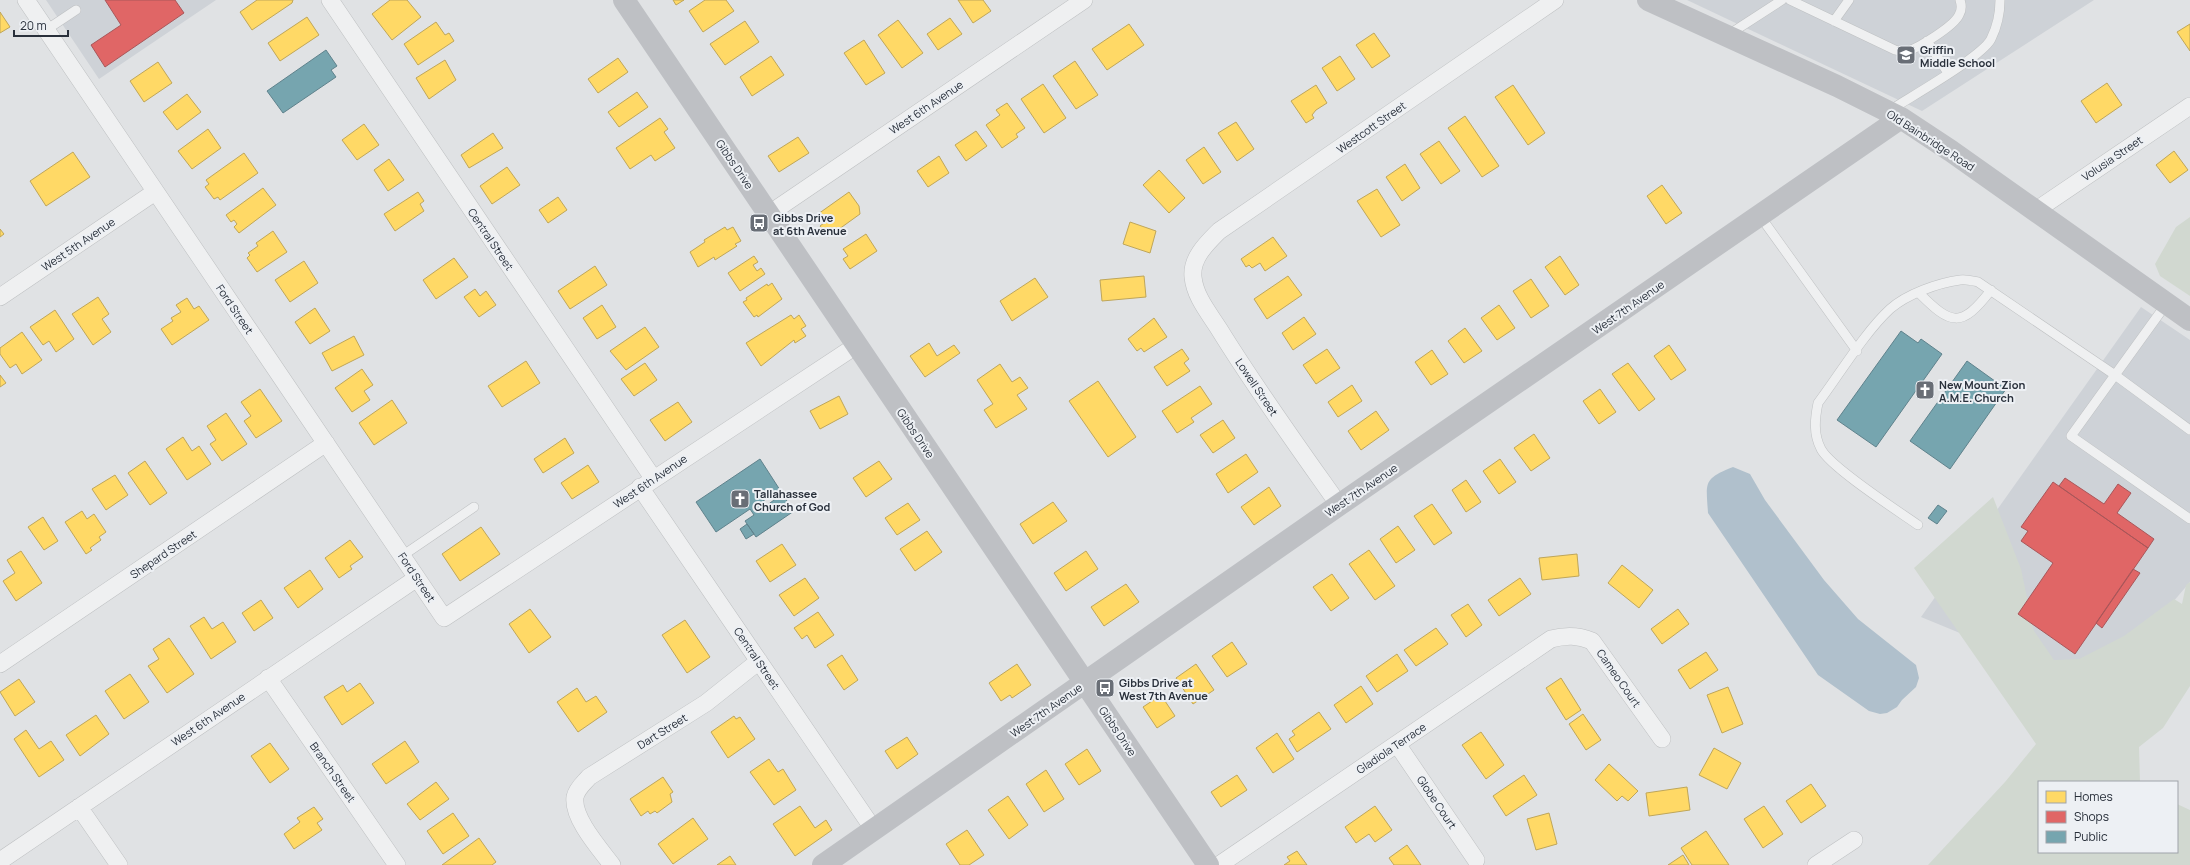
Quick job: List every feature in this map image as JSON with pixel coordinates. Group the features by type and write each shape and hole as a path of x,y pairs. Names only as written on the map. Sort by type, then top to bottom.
{"street":[{"name":"Ford Street","path":"26,0 444,618"},
{"name":"Central Street","path":"330,0 646,483 759,661 874,830"},
{"name":"Gibbs Drive","path":"624,0 1208,865"},
{"name":"West 6th Avenue","path":"769,214 1084,0"},
{"name":"Westcott Street","path":"1195,262 1204,246 1219,231 1555,0"},
{"name":"Old Bainbridge Road","path":"1648,0 1837,86 1895,115 1951,151 2190,320"},
{"name":"Volusia Street","path":"2035,211 2190,106"},
{"name":"West 7th Avenue","path":"823,865 1339,505 1760,216 1895,115"},
{"name":"West 5th Avenue","path":"0,297 155,192"},
{"name":"Lowell Street","path":"1195,262 1193,276 1196,292 1230,346 1339,505"},
{"name":"West 6th Avenue","path":"444,618 646,483 857,345"},
{"name":"Shepard Street","path":"0,664 326,444"},
{"name":"West 6th Avenue","path":"0,861 417,578"},
{"name":"Cameo Court","path":"1564,635 1581,636 1592,641 1662,739"},
{"name":"Gladiola Terrace","path":"1220,865 1551,639 1564,635"},
{"name":"Dart Street","path":"612,865 581,822 575,806 575,797 579,787 590,777 706,703 759,661"},
{"name":"Branch Street","path":"268,678 397,865"},
{"name":"Globe Court","path":"1397,744 1476,860"},
{"path":"79,807 119,865"},
{"path":"1816,865 1854,840"}],"lane":[{"path":"1727,36 1782,0"},
{"path":"1790,0 1895,50 1906,52 1952,23 1959,16 1962,8 1960,0"},
{"path":"1834,21 1849,0"},
{"path":"1895,115 1948,73 1978,54 1991,40 2000,11 2000,0"},
{"path":"46,30 76,10"},
{"path":"1927,40 1948,73"},
{"path":"1760,216 1856,351"},
{"path":"1918,526 1834,464 1821,449 1816,432 1815,417 1818,403 1856,351 1891,308 1919,293 1961,280 1978,282 2115,376 2190,430"},
{"path":"1919,293 1940,314 1949,318 1959,318 1977,309 1991,290"},
{"path":"2168,303 2071,436 2190,519"},
{"path":"402,556 474,507"}],"shaded area":[{"path":"46,0 216,0 99,79"},
{"name":"Griffin Middle School","path":"1687,0 2094,0 1922,111"},
{"path":"2190,217 2190,296 2160,276 2155,264 2176,227"},
{"path":"2141,307 2190,340 2190,582 2098,690 1921,617"},
{"path":"1993,497 2021,569 2034,631 2054,660 2079,659 2124,636 2174,599 2182,604 2186,585 2190,582 2190,686 2163,728 2139,747 2140,781 2038,781 2038,853 2178,853 2178,804 2190,810 2190,865 1928,865 2005,782 2036,744 1914,568"}],"water":[{"path":"1733,467 1750,474 1765,500 1824,580 1858,619 1916,665 1919,678 1916,687 1897,707 1887,713 1880,714 1869,711 1818,675 1708,513 1708,483 1716,475"}],"building: Homes":[{"path":"257,0 293,0 292,3 252,30 240,12"},
{"path":"390,0 407,0 421,17 392,40 372,14"},
{"path":"673,0 684,0 676,5"},
{"path":"705,0 726,0 734,11 703,32 689,11"},
{"path":"958,0 983,0 991,11 973,23"},
{"path":"0,12 10,27 0,33"},
{"path":"307,17 319,35 280,61 268,43"},
{"path":"950,18 962,34 938,50 927,34"},
{"path":"898,20 923,53 902,68 878,35"},
{"path":"745,21 759,42 725,65 710,44"},
{"path":"436,22 445,35 449,33 454,41 418,65 404,44"},
{"path":"1129,24 1144,45 1107,70 1092,49"},
{"path":"2190,24 2190,51 2177,32"},
{"path":"1374,33 1390,56 1372,68 1356,45"},
{"path":"864,40 885,73 866,85 844,53"},
{"path":"771,56 784,75 752,96 740,77"},
{"path":"1340,56 1355,79 1337,91 1322,68"},
{"path":"618,58 628,72 598,93 588,79"},
{"path":"445,60 456,80 429,99 416,78"},
{"path":"1075,61 1098,95 1076,109 1053,76"},
{"path":"158,62 172,83 144,102 130,81"},
{"path":"2107,83 2122,105 2096,123 2081,101"},
{"path":"1043,84 1066,118 1044,133 1021,99"},
{"path":"1316,85 1327,103 1316,110 1312,115 1314,118 1306,123 1291,101"},
{"path":"1513,85 1545,133 1528,145 1495,97"},
{"path":"637,92 648,107 619,127 608,112"},
{"path":"187,94 201,112 177,130 163,112"},
{"path":"1007,103 1025,128 1016,134 1018,137 1002,148 986,125 1000,115 996,110"},
{"path":"1465,116 1499,166 1482,177 1448,128"},
{"path":"660,118 668,129 664,132 675,148 655,161 651,155 630,169 616,148"},
{"path":"1236,122 1254,149 1237,161 1218,133"},
{"path":"364,124 379,145 357,160 342,140"},
{"path":"208,129 221,148 192,169 178,151"},
{"path":"976,131 987,146 966,161 955,145"},
{"path":"493,133 503,148 469,168 461,155"},
{"path":"798,137 809,153 779,172 768,156"},
{"path":"1439,141 1460,171 1441,184 1420,154"},
{"path":"1204,147 1221,172 1203,184 1186,160"},
{"path":"2174,151 2188,170 2170,183 2156,165"},
{"path":"73,152 90,177 46,206 30,181"},
{"path":"244,153 258,173 220,200 218,197 214,199 205,187 209,184 206,180"},
{"path":"939,156 949,173 928,187 917,171"},
{"path":"389,159 404,180 388,191 374,170"},
{"path":"1405,164 1420,188 1402,201 1386,177"},
{"path":"507,167 520,185 492,204 480,186"},
{"path":"1159,170 1185,198 1169,213 1143,185"},
{"path":"1662,185 1682,213 1666,224 1647,196"},
{"path":"263,188 276,205 239,233 234,227 237,224 234,220 231,222 226,215"},
{"path":"1377,189 1400,225 1381,237 1357,201"},
{"path":"418,192 424,201 420,204 424,211 395,231 384,214"},
{"path":"849,192 859,206 860,214 828,237 820,226 824,223 818,214"},
{"path":"558,197 567,210 548,223 539,210"},
{"path":"1130,222 1156,231 1150,253 1123,244"},
{"path":"725,227 727,230 733,227 741,241 735,244 737,246 715,260 714,257 698,267 690,252 705,242 704,240"},
{"path":"0,229 4,234 0,237"},
{"path":"273,231 287,252 257,272 247,258 250,255 248,253 258,246 256,243"},
{"path":"866,234 877,251 850,269 843,259 848,256 843,249"},
{"path":"1273,237 1287,256 1265,271 1260,263 1252,268 1249,265 1246,267 1241,259"},
{"path":"754,256 758,262 753,265 757,271 761,268 765,274 740,291 728,273"},
{"path":"1560,256 1579,285 1565,295 1545,267"},
{"path":"454,258 468,277 436,299 423,280"},
{"path":"304,261 318,283 290,302 275,280"},
{"path":"595,266 607,285 570,309 558,291"},
{"path":"1144,276 1146,297 1102,301 1100,280"},
{"path":"1288,276 1302,295 1267,319 1254,299"},
{"path":"1035,278 1048,297 1012,321 1000,301"},
{"path":"1531,279 1549,306 1531,318 1513,291"},
{"path":"772,283 782,299 758,317 757,315 754,317 743,302 747,300 746,298 767,284 768,286"},
{"path":"475,289 480,296 486,291 496,305 479,317 464,297"},
{"path":"98,297 109,314 102,319 111,332 93,345 72,314"},
{"path":"187,298 194,309 199,306 209,320 172,345 161,329 173,321 171,318 181,312 176,305"},
{"path":"602,305 616,327 597,339 583,318"},
{"path":"1499,305 1515,328 1497,340 1481,318"},
{"path":"315,308 330,331 310,344 295,322"},
{"path":"55,310 74,339 56,352 49,341 43,345 30,327"},
{"path":"791,315 794,319 799,315 806,326 801,329 806,336 795,343 794,340 761,366 746,343"},
{"path":"1304,317 1316,334 1293,350 1282,333"},
{"path":"1154,318 1167,337 1144,352 1141,348 1137,351 1128,339"},
{"path":"645,327 659,347 626,370 610,351"},
{"path":"1465,328 1482,351 1464,363 1448,341"},
{"path":"22,332 42,360 22,374 16,364 10,368 0,354 0,348"},
{"path":"354,336 364,355 332,371 322,353"},
{"path":"929,343 937,356 954,345 960,353 925,377 910,356"},
{"path":"1669,345 1686,370 1671,380 1654,356"},
{"path":"1182,349 1189,359 1184,363 1190,371 1167,386 1154,367"},
{"path":"1327,349 1340,368 1316,384 1303,365"},
{"path":"1432,350 1448,374 1431,385 1415,362"},
{"path":"526,361 540,383 502,407 488,386"},
{"path":"645,363 657,380 634,396 621,379"},
{"path":"1628,363 1655,399 1639,411 1612,374"},
{"path":"1000,364 1012,382 1020,377 1028,388 1017,395 1027,409 996,428 984,410 993,404 977,380"},
{"path":"362,369 373,385 364,391 370,400 352,412 335,388"},
{"path":"0,375 6,383 0,387"},
{"path":"1098,381 1136,437 1108,457 1069,401"},
{"path":"1352,385 1362,401 1338,417 1328,402"},
{"path":"1200,386 1212,404 1191,418 1194,422 1177,433 1162,411"},
{"path":"260,389 282,421 256,438 244,421 251,416 241,402"},
{"path":"1600,389 1616,412 1599,424 1583,401"},
{"path":"839,396 848,414 820,429 810,411"},
{"path":"392,400 407,423 374,445 359,423"},
{"path":"678,402 692,422 665,441 650,420"},
{"path":"1376,411 1389,430 1361,450 1348,431"},
{"path":"226,413 247,444 222,461 210,444 216,440 207,426"},
{"path":"1223,420 1235,438 1213,453 1200,435"},
{"path":"1534,434 1550,458 1531,471 1514,448"},
{"path":"183,437 192,451 199,446 211,464 187,480 166,449"},
{"path":"565,438 574,453 543,473 534,459"},
{"path":"1246,454 1258,472 1228,493 1216,474"},
{"path":"1500,459 1516,482 1499,494 1483,471"},
{"path":"145,461 167,493 150,505 128,473"},
{"path":"879,461 892,479 866,497 853,478"},
{"path":"588,465 599,482 572,499 561,483"},
{"path":"115,475 128,495 106,510 92,489"},
{"path":"1466,480 1481,502 1466,512 1452,490"},
{"path":"1269,487 1281,506 1254,525 1241,507"},
{"path":"1053,502 1067,521 1033,544 1020,524"},
{"path":"908,503 920,520 897,535 885,518"},
{"path":"1432,504 1452,533 1434,545 1414,516"},
{"path":"82,511 87,519 94,514 106,532 99,537 101,540 90,548 92,550 86,554 65,522"},
{"path":"43,517 58,541 44,550 28,527"},
{"path":"1398,526 1415,550 1396,563 1380,539"},
{"path":"481,527 500,554 460,581 442,554"},
{"path":"927,531 942,552 915,571 900,549"},
{"path":"350,540 363,557 350,566 352,569 339,578 325,558"},
{"path":"782,544 796,565 770,582 756,561"},
{"path":"1369,550 1395,586 1375,600 1349,564"},
{"path":"21,551 42,583 16,601 3,581 15,573 7,560"},
{"path":"1086,551 1098,569 1066,591 1054,573"},
{"path":"1577,554 1579,576 1542,580 1539,558"},
{"path":"1622,565 1653,590 1639,608 1608,583"},
{"path":"310,570 323,589 298,608 284,588"},
{"path":"1332,574 1349,598 1331,611 1313,587"},
{"path":"805,578 819,598 794,616 779,595"},
{"path":"1520,578 1531,594 1499,616 1488,600"},
{"path":"1126,584 1139,602 1104,626 1091,607"},
{"path":"261,600 273,618 254,631 242,613"},
{"path":"1468,604 1482,625 1466,637 1451,615"},
{"path":"530,609 551,637 529,653 509,624"},
{"path":"1678,609 1689,624 1662,644 1651,629"},
{"path":"818,612 834,635 815,648 807,635 802,639 794,628"},
{"path":"204,617 212,629 223,622 236,642 211,659 190,626"},
{"path":"685,620 710,657 687,673 662,635"},
{"path":"1436,628 1448,644 1416,666 1404,650"},
{"path":"169,638 194,674 167,693 148,666 159,659 153,649"},
{"path":"1232,642 1247,664 1227,677 1212,656"},
{"path":"1706,652 1718,670 1690,689 1678,670"},
{"path":"1397,654 1408,671 1377,692 1366,676"},
{"path":"842,655 858,680 844,690 827,665"},
{"path":"1017,664 1031,685 1012,698 1010,695 1001,701 989,683"},
{"path":"1196,664 1214,690 1193,704 1176,678"},
{"path":"130,674 149,702 124,719 105,691"},
{"path":"1561,678 1581,710 1566,720 1546,688"},
{"path":"19,679 35,702 15,716 0,692"},
{"path":"360,683 374,703 342,725 324,697 343,685 347,692"},
{"path":"1361,686 1373,704 1346,723 1334,705"},
{"path":"1728,687 1743,724 1722,733 1707,695"},
{"path":"577,688 586,702 596,696 607,712 578,732 557,702"},
{"path":"1161,695 1175,716 1157,728 1143,707"},
{"path":"1319,712 1331,729 1297,752 1289,739 1295,735 1292,731"},
{"path":"1583,714 1601,740 1586,750 1569,724"},
{"path":"96,715 109,734 80,756 66,735"},
{"path":"734,716 736,719 740,717 755,739 728,758 711,732"},
{"path":"26,730 39,749 51,741 64,760 39,777 14,739"},
{"path":"1481,732 1504,765 1486,779 1462,745"},
{"path":"1277,733 1294,759 1273,773 1256,748"},
{"path":"907,737 918,754 897,769 885,751"},
{"path":"405,741 419,762 386,784 372,764"},
{"path":"270,743 289,769 270,783 251,756"},
{"path":"1714,748 1741,763 1727,789 1699,775"},
{"path":"1087,749 1101,771 1079,785 1065,764"},
{"path":"769,759 778,772 783,769 796,790 774,805 750,772"},
{"path":"1609,764 1638,791 1628,801 1622,796 1617,801 1595,780"},
{"path":"1046,770 1064,799 1044,812 1026,784"},
{"path":"1237,775 1247,790 1221,807 1211,792"},
{"path":"1524,775 1537,795 1506,816 1493,796"},
{"path":"663,777 673,792 670,794 672,802 657,813 655,811 650,814 648,811 641,816 630,799"},
{"path":"436,782 449,799 420,820 407,804"},
{"path":"1811,784 1826,806 1801,823 1786,801"},
{"path":"1687,787 1690,810 1649,816 1646,793"},
{"path":"1008,796 1028,825 1009,839 988,810"},
{"path":"800,806 815,828 826,820 832,830 795,856 773,824"},
{"path":"1375,806 1392,830 1375,842 1369,834 1356,843 1345,827"},
{"path":"1764,806 1783,834 1763,848 1744,819"},
{"path":"314,807 323,819 317,823 322,830 294,849 284,834 300,822 297,818"},
{"path":"453,813 469,836 443,854 427,831"},
{"path":"1549,813 1557,844 1536,850 1527,819"},
{"path":"693,818 708,839 673,864 658,844"},
{"path":"967,830 984,855 969,865 960,865 946,844"},
{"path":"1706,831 1729,865 1692,865 1681,848"},
{"path":"479,838 496,862 492,865 442,865"},
{"path":"1407,845 1421,865 1394,865 1389,858"},
{"path":"1297,851 1307,865 1284,865 1290,861 1287,857"},
{"path":"1683,855 1689,865 1668,865"},
{"path":"730,856 736,865 717,865"}],"building: Shops":[{"path":"105,0 175,0 184,13 105,67 91,45 121,25"},
{"path":"2065,478 2104,504 2118,484 2131,493 2117,513 2154,539 2148,548 2059,486"},
{"path":"2053,482 2148,548 2075,654 2018,614 2053,563 2021,541 2028,531 2021,527"},
{"path":"2133,569 2140,573 2102,628 2096,623"}],"building: Public":[{"path":"326,50 337,66 331,70 336,77 283,113 267,91"},
{"path":"1901,331 1918,343 1921,339 1942,354 1876,447 1837,420"},
{"path":"1967,361 2006,389 1950,469 1910,441"},
{"path":"760,459 780,490 763,501 766,506 782,494 794,511 756,537 745,521 754,515 750,509 716,532 696,502"},
{"path":"1938,505 1947,511 1937,524 1928,518"},
{"path":"747,524 754,534 746,539 740,529"}],"place":[{"name":"Griffin Middle School","path":"1906,55"},
{"name":"Gibbs Drive at 6th Avenue","path":"759,223"},
{"name":"New Mount Zion A.M.E. Church","path":"1925,390"},
{"name":"Tallahassee Church of God","path":"740,499"},
{"name":"Gibbs Drive at West 7th Avenue","path":"1105,688"}]}
